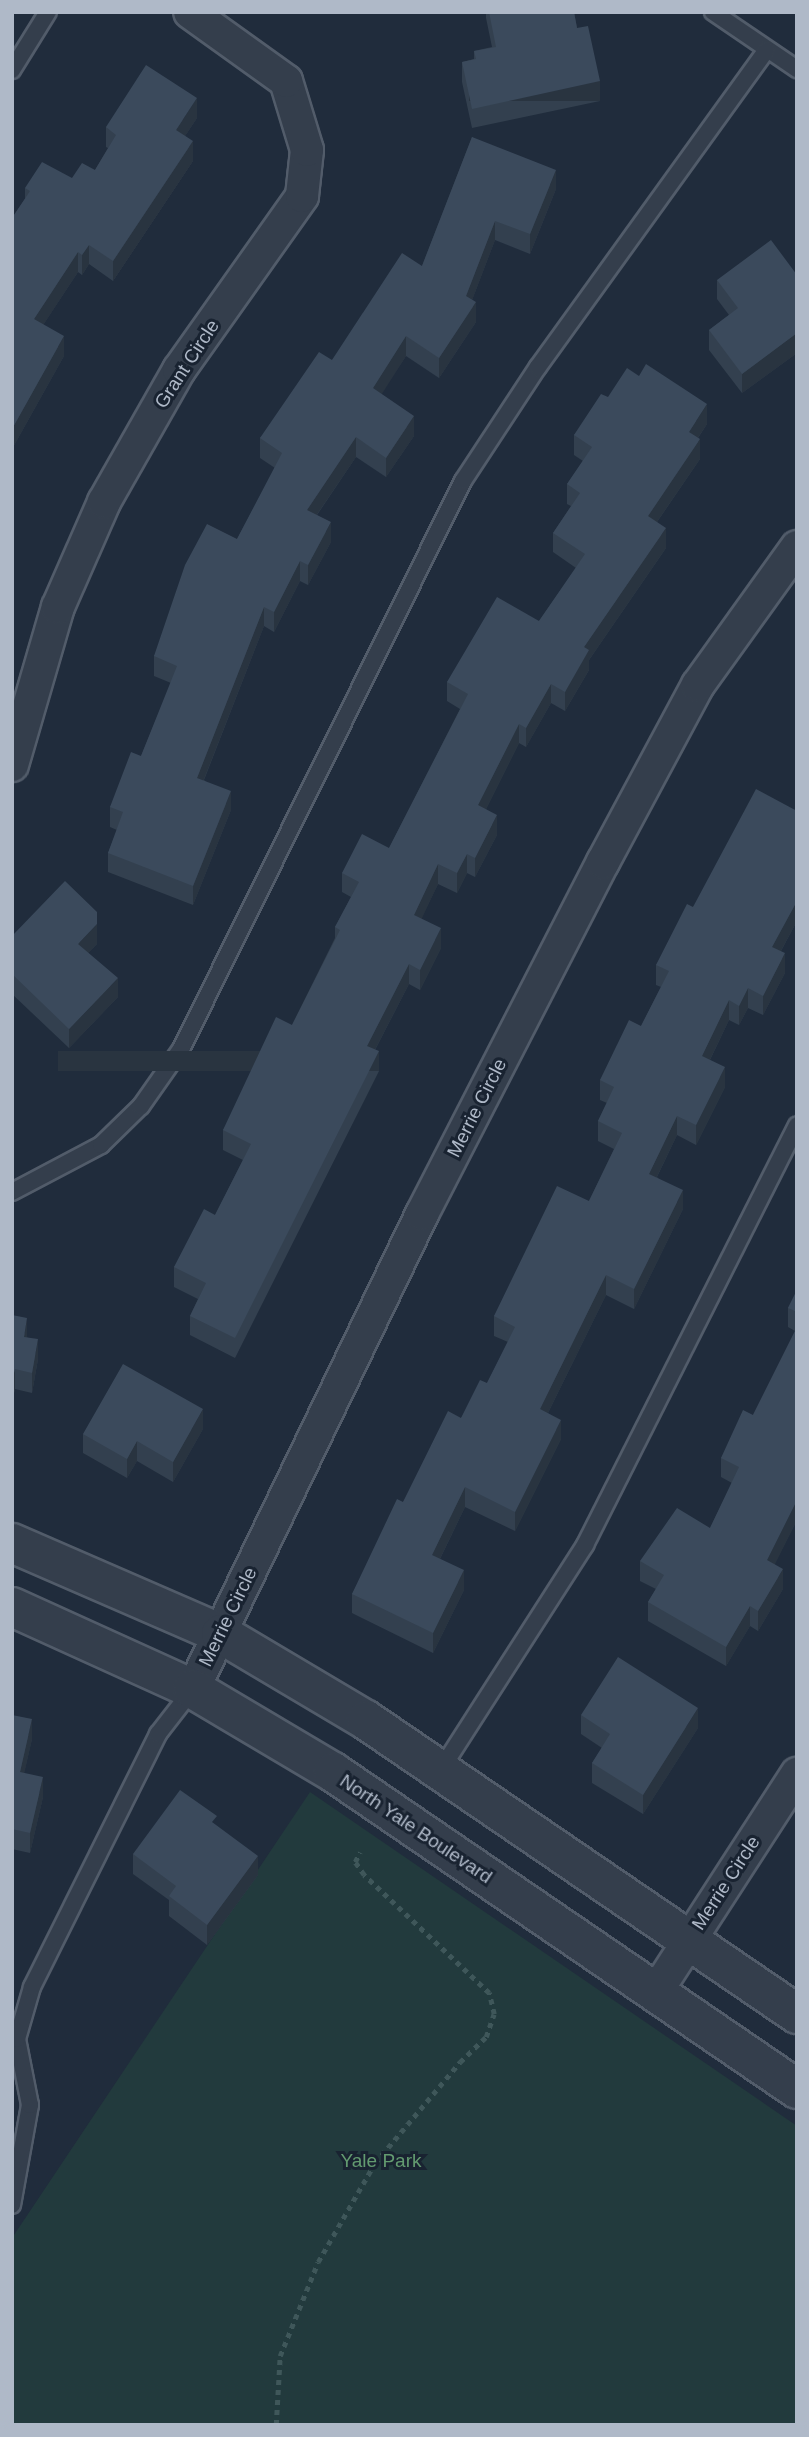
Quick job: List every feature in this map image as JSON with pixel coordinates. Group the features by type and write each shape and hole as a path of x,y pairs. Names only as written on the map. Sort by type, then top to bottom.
{"street":[{"name":"Grant Circle","path":"12,765 58,607 104,502 179,370 302,196 307,150 286,81 190,12"},
{"name":"Merrie Circle","path":"193,1689 422,1214 603,862 698,685 797,547"},
{"path":"12,1543 221,1634 366,1720 797,2014"},
{"name":"North Yale Boulevard","path":"12,1607 193,1689 333,1772 797,2089"},
{"name":"Merrie Circle","path":"656,1992 797,1774"}],"lane":[{"path":"12,70 48,12"},
{"path":"712,12 797,69"},
{"path":"12,1192 101,1146 141,1106 181,1049 463,481 538,367 767,50"},
{"path":"440,1771 584,1545 797,1125"},
{"path":"12,2205 30,2105 17,2039 32,1987 158,1734 193,1689"}],"path":[{"path":"276,2425 280,2356 318,2262 375,2163 460,2062 486,2037 494,2014 489,1993 364,1875 355,1862 360,1852"}],"green space":[{"name":"Yale Park","path":"310,1792 797,2126 797,2425 12,2425 12,2238"}],"building":[{"path":"489,12 574,12 577,28 588,26 600,81 472,109 462,62 476,59 474,51 496,47"},
{"path":"146,65 197,98 176,130 193,141 113,261 89,245 82,255 78,252 34,319 64,336 12,429 12,218 30,191 25,188 42,162 72,178 82,163 95,170 116,135 106,127"},
{"path":"472,137 556,170 530,234 495,221 466,296 476,302 439,358 406,336 373,388 414,416 386,458 356,437 307,510 331,522 308,565 300,561 274,612 264,607 197,778 231,791 193,886 108,853 123,812 110,807 131,752 141,756 177,666 154,656 185,565 207,524 237,539 282,453 260,438 319,352 332,360 402,253 422,266"},
{"path":"771,240 797,275 797,333 742,374 709,330 738,308 717,280"},
{"path":"646,364 707,404 689,432 700,439 648,516 666,528 584,647 589,650 565,692 551,684 526,728 519,724 478,805 497,815 475,858 467,854 457,873 438,864 414,915 441,928 420,970 409,964 367,1046 379,1051 235,1338 190,1316 206,1283 174,1267 204,1209 215,1215 251,1144 223,1130 276,1017 292,1025 340,930 335,927 359,882 342,873 362,834 389,848 468,694 447,682 497,597 539,621 585,554 553,533 580,493 567,484 592,447 574,435 601,394 608,397 627,368 639,376"},
{"path":"756,789 797,811 797,901 772,947 785,953 763,996 748,988 739,1006 729,1000 702,1056 725,1067 696,1125 677,1116 649,1174 683,1190 634,1289 606,1275 540,1409 561,1420 515,1512 465,1487 432,1555 464,1570 433,1633 352,1594 397,1499 403,1502 448,1411 461,1418 480,1380 487,1383 515,1327 494,1316 557,1186 589,1201 622,1133 598,1121 614,1087 600,1080 629,1020 641,1026 669,971 656,965 687,904 693,907"},
{"path":"65,881 97,912 97,924 78,944 118,978 69,1029 12,974 12,936"},
{"path":"797,1290 797,1312 788,1308"},
{"path":"12,1315 27,1318 24,1337 38,1339 32,1373 15,1369 12,1381"},
{"path":"797,1327 797,1505 795,1504 767,1560 783,1569 758,1611 750,1606 726,1647 648,1602 664,1575 640,1561 677,1508 710,1528 739,1467 721,1458 743,1410 753,1415"},
{"path":"123,1364 203,1409 173,1462 137,1441 127,1459 83,1434"},
{"path":"618,1657 698,1708 643,1795 592,1763 610,1734 581,1715"},
{"path":"12,1715 32,1719 20,1772 43,1777 30,1833 12,1829"},
{"path":"180,1790 217,1816 212,1822 258,1856 207,1925 169,1896 176,1886 133,1854"}]}
